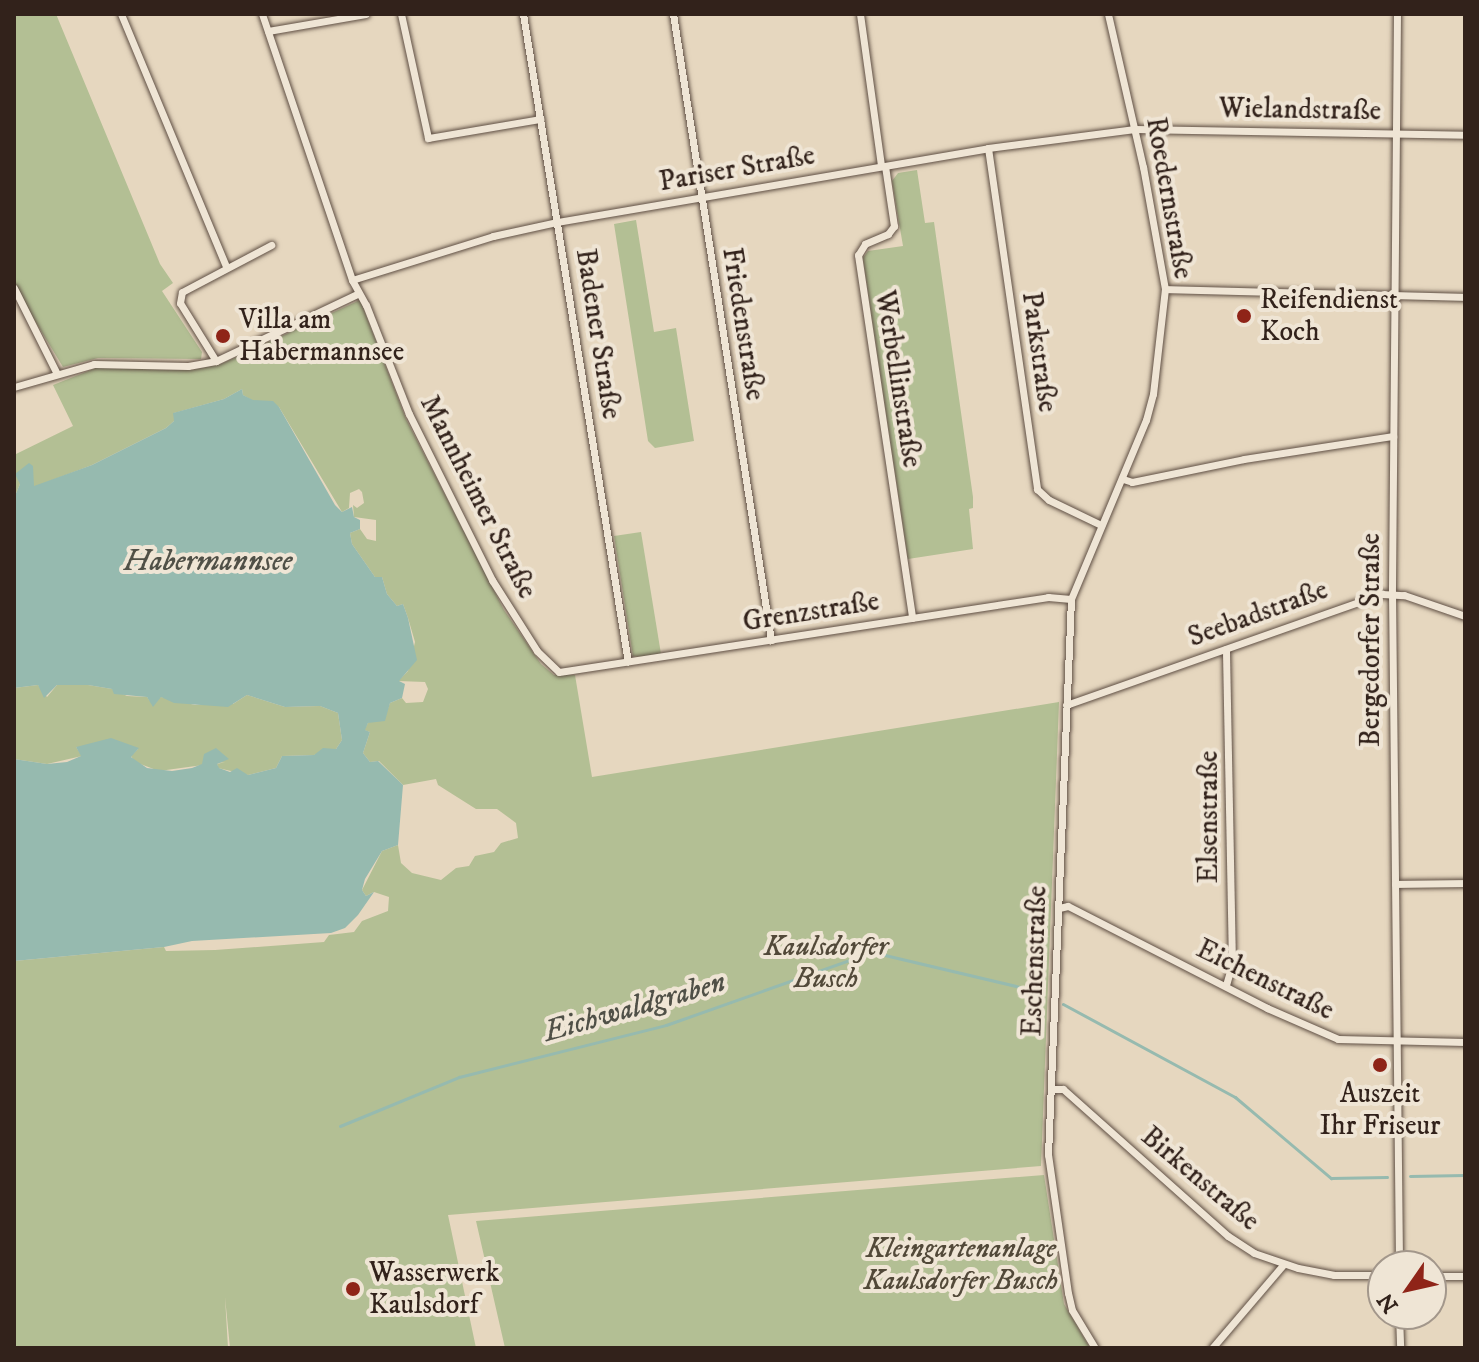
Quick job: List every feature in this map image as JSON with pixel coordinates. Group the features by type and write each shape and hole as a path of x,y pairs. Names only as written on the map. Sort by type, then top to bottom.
{"street":[{"path":"121,14 226,266"},
{"name":"Mannheimer Straße","path":"262,14 352,280 409,414 485,567 537,651 559,672"},
{"path":"268,31 366,14"},
{"path":"401,14 428,138 540,119"},
{"name":"Badener Straße","path":"523,14 628,662"},
{"name":"Friedenstraße","path":"673,14 771,640"},
{"name":"Werbellinstraße","path":"860,14 894,226 888,234 865,244 858,255 912,618"},
{"name":"Roedernstraße","path":"1081,569 1123,479 1153,394 1165,289 1135,129 1108,14"},
{"name":"Bergedorfer Straße","path":"1397,14 1392,592 1399,1250"},
{"name":"Pariser Straße","path":"352,280 493,236 557,222 988,148 1135,129"},
{"name":"Wielandstraße","path":"1135,129 1465,135"},
{"name":"Parkstraße","path":"988,148 1037,489 1049,500 1101,525"},
{"path":"216,361 180,303 187,289 271,245"},
{"path":"14,288 57,374"},
{"path":"1165,289 1465,297"},
{"path":"14,387 94,364 188,366 216,361 359,293"},
{"path":"1123,479 1132,482 1244,459 1393,436"},
{"name":"Eschenstraße","path":"1081,569 1071,599 1048,1155 1063,1273 1072,1310 1095,1348"},
{"path":"1392,592 1465,616"},
{"name":"Seebadstraße","path":"1066,705 1392,592"},
{"name":"Grenzstraße","path":"559,672 1048,597 1071,599"},
{"name":"Elsenstraße","path":"1226,649 1229,658 1232,964 1226,985"},
{"path":"1395,884 1465,883"},
{"name":"Eichenstraße","path":"1059,908 1068,906 1278,1014 1338,1039 1397,1043 1465,1042"},
{"name":"Birkenstraße","path":"1052,1089 1063,1089 1228,1236 1283,1265 1334,1275 1367,1275"},
{"path":"1212,1348 1283,1265"}],"green space":[{"path":"14,14 56,14 160,264 173,283 162,291 202,352 201,359 98,358 63,367 32,316 14,282"},
{"path":"917,170 925,223 934,222 973,497 973,508 969,509 973,549 908,559 863,258 868,251 903,246 892,181 898,173"},
{"path":"636,220 654,332 676,328 694,441 655,448 648,441 614,224"},
{"name":"Kaulsdorfer Busch","path":"360,300 406,419 504,610 541,664 554,675 575,675 592,777 1059,702 1041,1166 448,1215 476,1348 230,1348 225,1297 228,1348 14,1348 14,961 164,947 166,951 215,950 324,942 329,935 354,932 362,921 388,911 389,897 374,892 366,896 362,890 382,851 398,845 401,863 412,873 441,880 456,868 469,866 475,856 494,852 501,843 518,838 516,823 497,809 476,809 438,785 436,779 403,785 379,761 370,762 363,753 370,732 364,730 368,723 387,711 390,703 402,698 406,703 423,702 428,689 425,682 398,681 408,671 415,642 408,618 403,604 397,606 387,594 382,577 375,577 352,544 350,533 360,529 367,539 376,541 376,520 354,517 353,505 357,508 364,503 362,492 359,489 350,493 349,508 342,512 279,407 253,401 243,395 242,389 224,399 174,413 174,421 166,428 92,465 34,487 20,484 14,498 14,455 73,426 53,385 96,368 192,370 221,364"},
{"path":"641,532 661,654 642,657 633,656 614,536"},
{"path":"38,685 47,697 57,685 88,685 112,689 127,696 147,697 150,701 161,697 195,705 233,704 247,695 285,707 320,706 338,713 342,740 336,749 314,755 282,756 276,768 248,775 218,768 217,764 225,762 159,771 135,762 131,756 138,749 76,747 82,756 47,764 14,759 14,688"},
{"name":"Kleingartenanlage Kaulsdorfer Busch","path":"1044,1175 1064,1304 1090,1348 505,1348 476,1221"}],"water":[{"name":"Habermannsee","path":"242,389 243,395 253,400 273,401 279,407 335,505 342,512 352,507 354,517 360,520 360,529 350,533 352,544 375,577 382,577 387,594 397,606 403,604 408,618 417,660 399,681 405,684 402,698 390,703 385,721 368,723 365,730 370,732 363,753 370,762 378,761 403,785 398,845 382,851 365,879 362,890 366,896 374,892 358,915 345,928 331,933 192,941 164,947 14,961 14,759 47,764 67,762 81,756 76,747 111,738 139,748 131,757 147,768 172,771 192,768 202,764 204,754 216,748 229,759 217,764 219,768 230,772 237,768 248,775 276,768 282,756 314,755 323,748 336,749 342,740 338,713 320,706 285,707 247,695 228,707 174,703 161,697 153,707 147,697 114,694 112,689 88,685 57,685 44,698 38,685 14,688 14,498 20,484 15,474 29,463 33,466 34,486 92,465 166,428 174,421 173,413 224,399"}],"waterway":[{"name":"Eichwaldgraben","path":"340,1126 459,1077 666,1025 872,952 1037,991"},
{"name":"Eichwaldgraben","path":"1063,1004 1235,1097 1331,1178 1387,1177"},
{"name":"Eichwaldgraben","path":"1410,1176 1465,1175"}],"place":[{"name":"Reifendienst Koch","path":"1244,316"},
{"name":"Villa am Habermannsee","path":"223,336"},
{"name":"Auszeit Ihr Friseur","path":"1380,1065"},
{"name":"Wasserwerk Kaulsdorf","path":"353,1289"}]}
